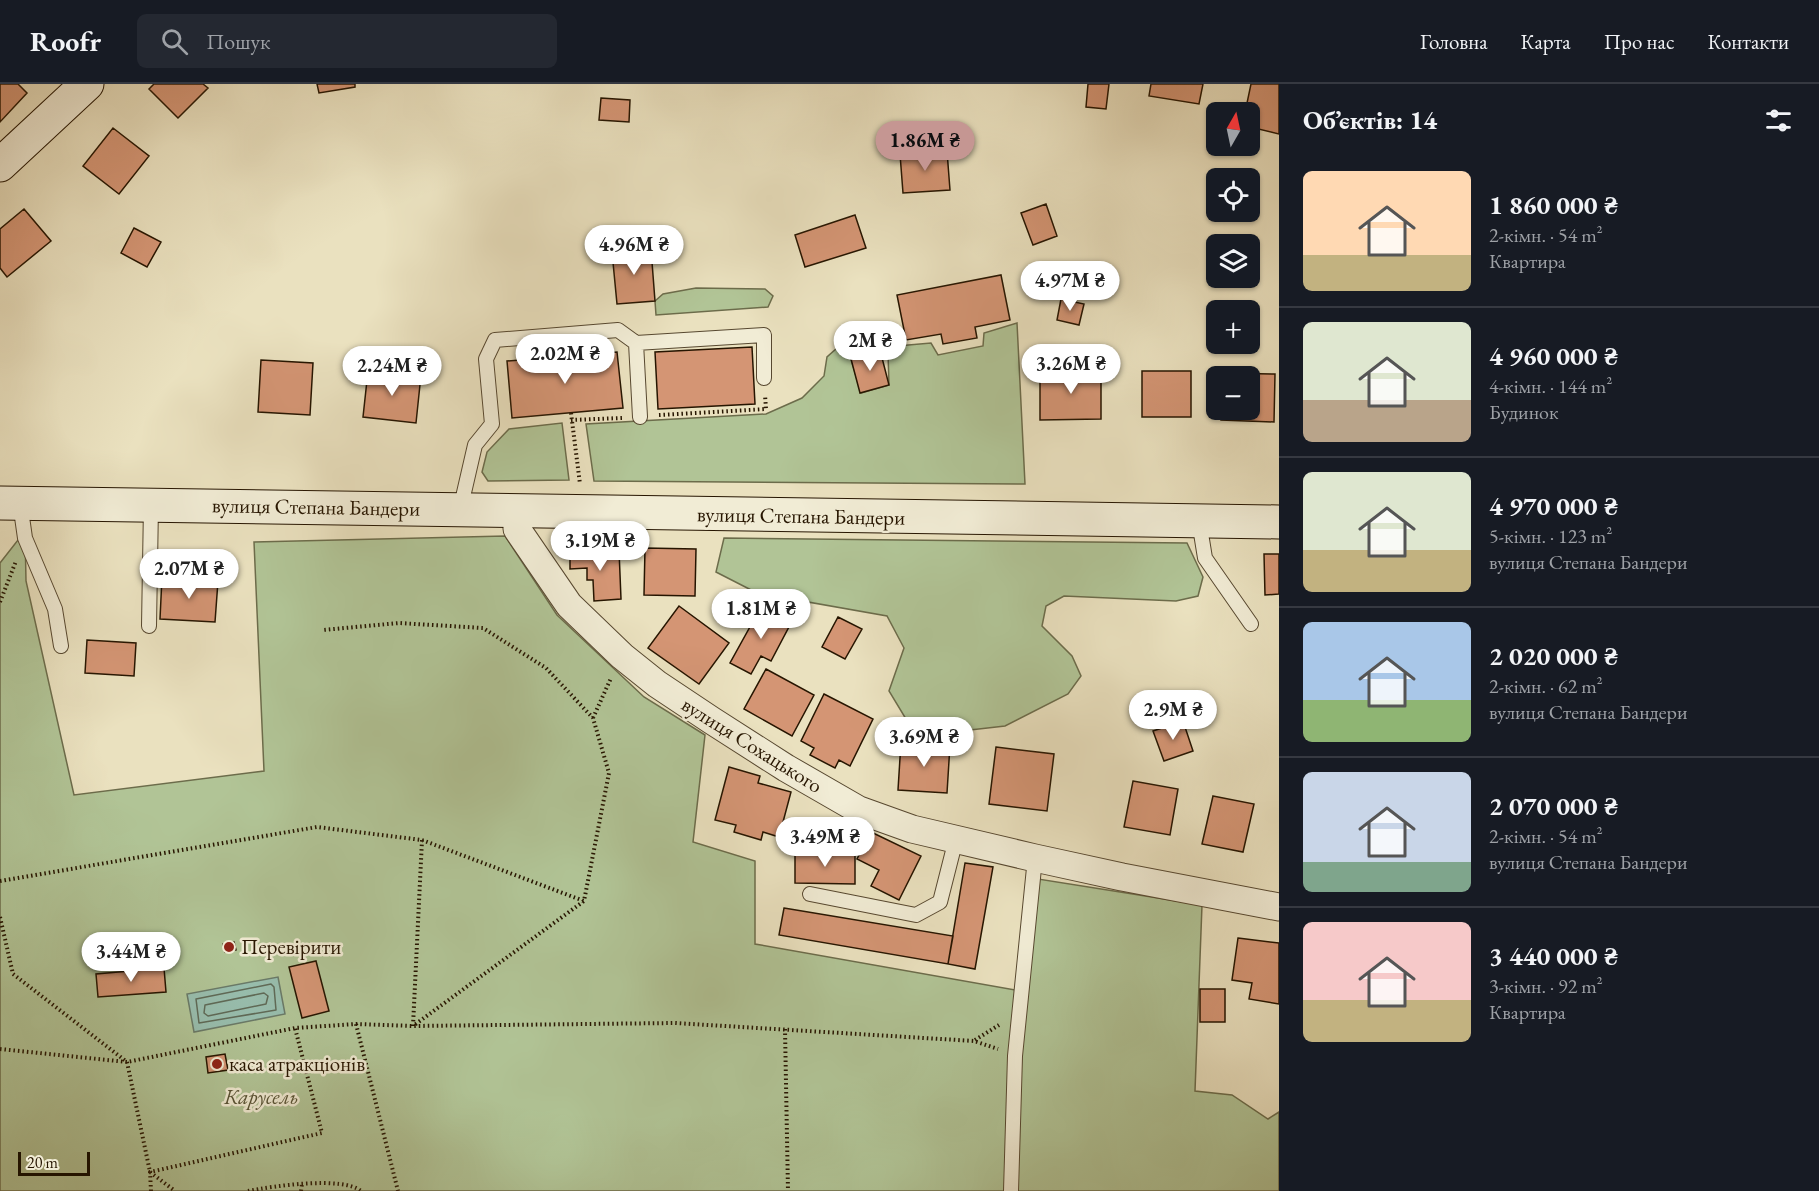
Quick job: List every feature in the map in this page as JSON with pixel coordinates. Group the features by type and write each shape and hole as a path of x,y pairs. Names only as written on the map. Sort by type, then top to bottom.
{"main road":[{"path":"0,165 87,84"},
{"name":"вулиця Степана Бандери","path":"10,503 1279,522"}],"street":[{"name":"вулиця Сохацького","path":"517,512 518,530 569,605 622,656 657,684 720,726 786,768 859,810 912,829 1035,858 1122,878 1279,907"}],"lane":[{"path":"460,510 475,445 492,424 486,359 495,340 618,330 636,343 764,335 764,378"},
{"path":"636,343 640,417"},
{"path":"10,503 55,609 61,646"},
{"path":"149,626 151,505"},
{"path":"1199,521 1205,558 1251,624"},
{"path":"810,894 916,915 940,902 956,839"},
{"path":"1011,1191 1015,1056 1035,858"}],"path":[{"path":"571,420 766,409 764,378"},
{"path":"571,413 582,494"},
{"path":"0,602 24,538"},
{"path":"323,630 399,623 483,628 546,668 593,718 609,773 584,901 413,1026"},
{"path":"593,718 622,656"},
{"path":"0,881 317,826 422,840 584,901"},
{"path":"413,1026 422,840"},
{"path":"0,917 13,974 127,1062 150,1172 151,1191"},
{"path":"0,1049 127,1062 295,1028 356,1024 413,1026 675,1023 974,1041 1015,1056"},
{"path":"356,1024 398,1191"},
{"path":"150,1172 322,1133 295,1028"},
{"path":"785,1029 788,1191"},
{"path":"150,1172 175,1191"},
{"path":"249,1191 302,1184 335,1184 361,1191"},
{"path":"301,1191 302,1184"}],"green space":[{"path":"696,288 765,289 773,296 768,307 656,315 655,301 663,294"},
{"path":"1017,323 1025,484 594,481 586,424 766,414 802,398 824,376 827,357 836,349 851,359 861,393 889,385 888,353 897,346 931,343 938,355 983,346 984,333"},
{"path":"562,423 569,480 488,481 482,472 487,452 509,429"},
{"name":"Карусель","path":"25,531 26,581 74,795 264,771 254,542 505,536 557,615 644,697 705,735 693,842 755,861 755,944 1021,991 1032,878 1202,905 1195,1091 1232,1095 1268,1119 1279,1112 1279,1191 0,1191 0,563"},
{"path":"724,538 1187,543 1203,577 1198,596 1176,601 1064,596 1046,606 1042,626 1072,656 1081,676 1068,694 1005,726 935,734 912,729 889,691 904,648 887,616 757,593 716,572"}],"water":[{"path":"278,977 285,1014 194,1032 187,994"}],"building":[{"path":"0,84 18,84 27,93 0,122"},
{"path":"154,84 203,84 208,88 178,118 149,89"},
{"path":"317,84 355,84 355,87 319,93"},
{"path":"1088,84 1109,84 1106,109 1086,107"},
{"path":"1151,84 1203,84 1199,104 1149,96"},
{"path":"1251,84 1279,84 1279,134 1260,129 1260,102 1247,102"},
{"path":"601,98 630,100 629,122 599,120"},
{"path":"113,128 149,156 119,194 83,166"},
{"path":"947,151 950,190 903,193 900,154"},
{"path":"1046,204 1057,236 1033,245 1021,213"},
{"path":"24,209 51,241 7,277 0,268 0,229"},
{"path":"855,215 866,248 805,267 795,235"},
{"path":"134,228 161,242 147,267 121,253"},
{"path":"651,249 655,301 617,304 612,252"},
{"path":"1001,275 1010,320 975,327 977,338 943,344 941,334 906,340 897,295"},
{"path":"1061,299 1084,304 1079,325 1057,320"},
{"path":"752,347 755,404 658,409 655,352"},
{"path":"880,350 889,385 860,393 851,359"},
{"path":"617,352 623,408 512,418 507,361"},
{"path":"261,360 313,363 310,415 258,412"},
{"path":"1101,370 1101,419 1040,420 1040,371"},
{"path":"368,371 421,375 416,423 363,417"},
{"path":"1142,371 1191,371 1191,417 1142,417"},
{"path":"1260,374 1275,374 1274,422 1221,420 1260,420"},
{"path":"645,548 696,549 695,596 644,595"},
{"path":"619,550 621,599 594,601 593,580 587,580 587,568 570,569 570,552"},
{"path":"1264,554 1279,554 1279,594 1265,595"},
{"path":"162,577 218,581 215,622 160,619"},
{"path":"679,606 729,643 699,684 648,648"},
{"path":"761,607 791,623 771,661 761,656 751,674 730,663"},
{"path":"838,617 862,629 845,659 822,647"},
{"path":"87,640 136,643 134,676 85,673"},
{"path":"766,669 814,695 792,736 744,709"},
{"path":"824,694 873,719 850,766 839,760 835,768 810,755 814,748 801,741"},
{"path":"1183,721 1193,751 1164,761 1153,731"},
{"path":"901,742 950,745 947,793 898,790"},
{"path":"996,747 1054,754 1047,811 989,804"},
{"path":"729,767 760,776 758,783 791,792 779,837 763,832 761,840 734,832 736,825 715,820"},
{"path":"1133,781 1178,789 1170,835 1124,827"},
{"path":"1213,796 1254,804 1243,852 1202,844"},
{"path":"871,832 921,856 899,900 871,886 879,870 857,859"},
{"path":"795,853 855,854 855,884 795,883"},
{"path":"965,863 993,867 975,969 948,964"},
{"path":"784,908 953,936 948,964 779,935"},
{"path":"1238,938 1279,943 1279,1004 1249,999 1252,983 1232,980"},
{"name":"Перевірити","path":"234,942 236,950 225,952 223,944"},
{"path":"316,961 329,1011 302,1018 289,967"},
{"path":"164,968 166,992 98,997 96,974"},
{"path":"1200,989 1225,989 1225,1022 1200,1022"},
{"name":"каса атракціонів","path":"225,1054 228,1070 208,1073 206,1057"}],"place":[{"name":"Перевірити","path":"229,947"},
{"name":"каса атракціонів","path":"217,1064"}]}
